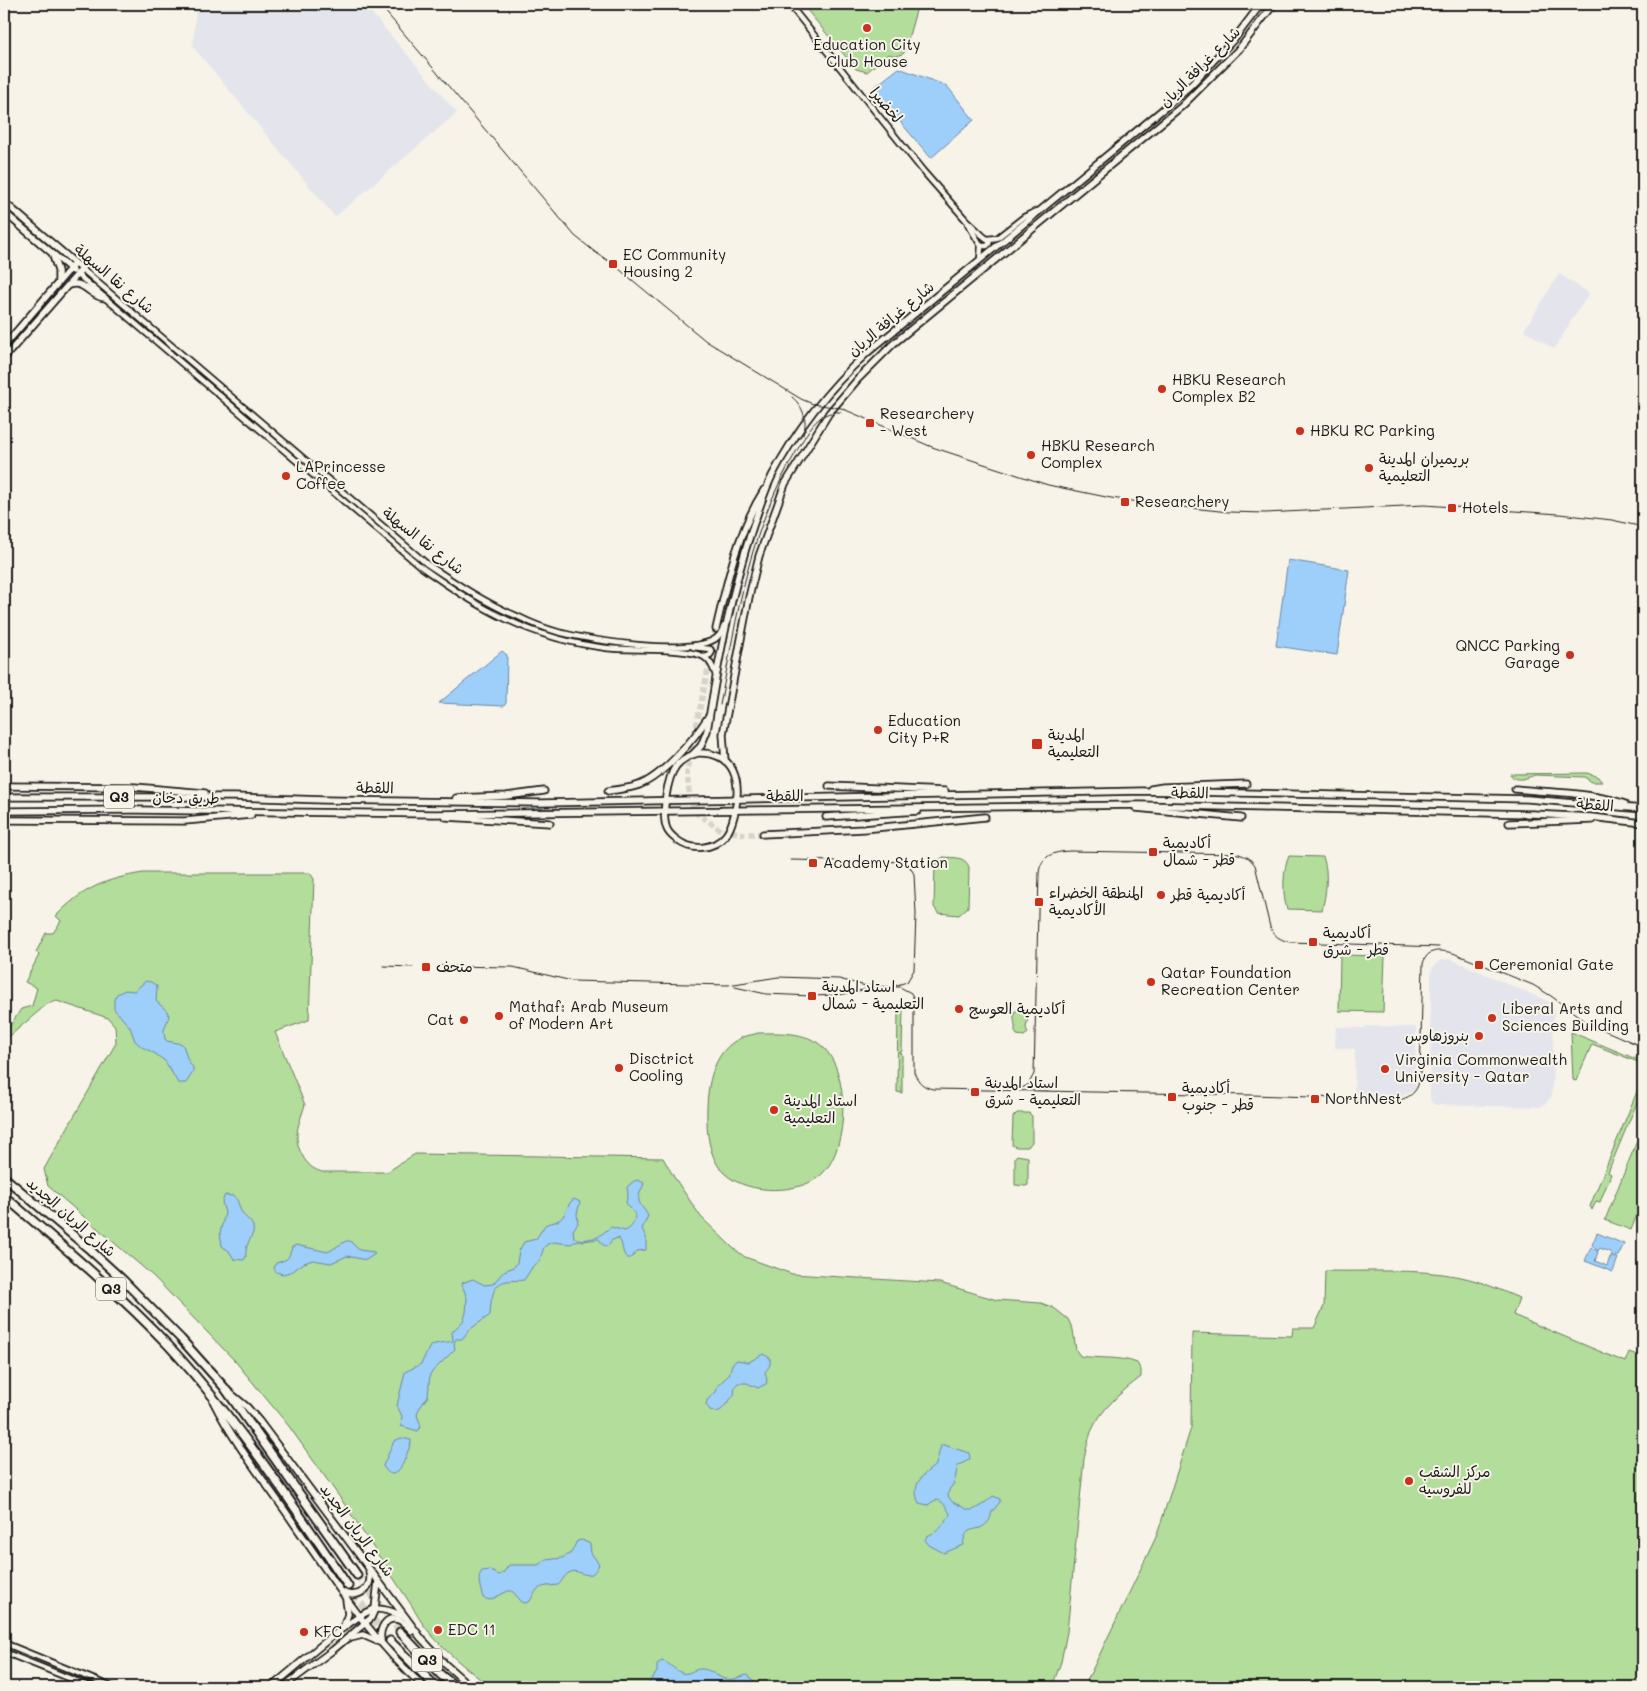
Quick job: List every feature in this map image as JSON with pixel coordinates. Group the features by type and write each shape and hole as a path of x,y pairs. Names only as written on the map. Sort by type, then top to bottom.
{"highway":[{"name":"شارع الريان الجديد","path":"4,1177 123,1280 175,1332 224,1387 357,1575"},
{"name":"شارع الريان الجديد","path":"4,1196 112,1289 170,1348 209,1392 262,1460 348,1586"},
{"name":"Q3","path":"400,1632 456,1687"},
{"name":"Q3","path":"390,1641 436,1687"}],"main road":[{"name":"شارع غرافة الريان","path":"693,754 705,738 730,609 745,549 772,477 805,422 848,370 867,353 1192,84 1235,38 1261,4"},
{"name":"شارع غرافة الريان","path":"725,760 723,734 759,556 784,484 829,412 863,373 893,344 1182,106 1239,49 1274,4"},
{"name":"شارع نقا السهلة","path":"4,202 82,269"},
{"name":"شارع نقا السهلة","path":"4,212 77,274"},
{"path":"48,250 57,265 58,284"},
{"path":"4,346 75,263"},
{"path":"5,358 82,269"},
{"path":"67,286 75,283 81,284 99,298 105,298"},
{"path":"716,629 725,589 752,509 772,477"},
{"path":"608,790 639,785 654,777 699,732 710,713"},
{"path":"710,753 725,760 736,776 737,799 730,830 719,842 705,848 687,845 672,836 667,829 664,811 670,781 675,768 684,758 693,754 710,753"},
{"path":"1142,791 1163,787 1246,784"},
{"path":"4,786 135,787 235,796"},
{"path":"829,786 975,791 989,794"},
{"path":"1515,789 1614,800 1634,808"},
{"path":"447,801 461,798 506,796 544,791"},
{"name":"اللقطة","path":"235,796 541,803 1142,791 1528,799 1643,809"},
{"name":"طريق دخان","path":"4,797 235,796"},
{"path":"1101,805 1241,818"},
{"path":"826,816 976,809 990,806"},
{"name":"اللقطة","path":"278,812 434,814 990,806 1242,806 1533,814 1608,818 1643,823"},
{"name":"طريق دخان","path":"4,811 278,812"},
{"path":"4,820 184,821 278,812"},
{"path":"434,814 462,819 550,823"},
{"path":"763,834 824,832 985,817"},
{"path":"1509,823 1579,822 1608,818"},
{"name":"شارع الريان الجديد","path":"224,1387 247,1407 259,1421 421,1638 445,1664 471,1687"},
{"name":"شارع الريان الجديد","path":"209,1392 239,1444 345,1598 381,1643 424,1687"},
{"path":"340,1590 348,1595 364,1592 369,1584 370,1576 367,1567"},
{"path":"283,1687 366,1623 375,1609 378,1581"},
{"path":"343,1629 347,1618 345,1598"},
{"path":"271,1687 360,1616 375,1609 405,1617"},
{"path":"344,1641 356,1635 363,1635 381,1643 380,1633 382,1627 389,1620 393,1619 403,1623 416,1636 421,1638"}],"street":[{"name":"لخضيرا","path":"788,4 923,171 966,220 982,236 990,239"},
{"path":"979,261 981,246 987,246 990,239 997,238 1024,217 1043,209"},
{"name":"لخضيرا","path":"966,220 981,246"},
{"name":"شارع نقا السهلة","path":"82,269 427,564 469,592 506,612 558,632 608,641 682,647 715,639 723,630 730,609"},
{"name":"شارع نقا السهلة","path":"77,274 420,566 473,603 513,623 565,641 625,650 686,652 705,657"},
{"path":"682,647 709,648 711,653 705,657 711,663 717,677"},
{"path":"4,1643 112,1687"},
{"path":"4,1652 91,1687"}],"shaded area":[{"path":"196,4 364,4 457,113 335,217 193,47"},
{"path":"1559,274 1589,293 1554,349 1524,330"},
{"name":"Liberal Arts and Sciences Building","path":"1451,959 1554,1004 1552,1096 1540,1107 1435,1105 1432,1103 1430,1099 1431,973 1434,966 1440,960"},
{"name":"Virginia Commonwealth University - Qatar","path":"1366,1026 1416,1027 1415,1089 1413,1091 1401,1097 1354,1096 1355,1049 1335,1048 1336,1027 1365,1028"}],"green space":[{"name":"Education City Club House","path":"802,4 918,4 904,53 897,56 888,54 867,72 856,69"},
{"path":"1587,773 1598,777 1602,782 1592,782 1584,777 1535,775 1518,779 1510,774"},
{"path":"1289,856 1323,857 1326,870 1326,884 1322,910 1287,909 1284,897 1284,882 1285,868"},
{"path":"943,857 962,859 969,867 968,907 959,915 938,913 934,907 935,864"},
{"path":"143,873 310,873 314,879 309,1020 275,1032 305,1105 297,1130 297,1142 306,1161 315,1169 322,1172 387,1172 415,1154 663,1158 701,1217 745,1257 792,1274 940,1283 997,1300 1041,1303 1054,1308 1068,1319 1073,1330 1076,1350 1080,1356 1117,1358 1137,1363 1141,1370 1141,1377 1106,1408 1095,1424 1088,1442 1084,1459 1067,1632 1061,1662 1052,1687 490,1687 446,1651 427,1630 343,1502 288,1425 235,1361 153,1276 48,1186 44,1169 116,1043 115,1026 108,1018 57,1001 47,1004 4,1041 4,1035 21,1009 32,1006 37,988 25,982 39,955 36,952 46,933 53,933 61,921 56,916 76,898 95,886 117,878"},
{"path":"1340,955 1385,956 1383,1012 1339,1011"},
{"path":"898,1008 903,1008 902,1051 900,1052 902,1054 902,1093 897,1092"},
{"path":"1020,1009 1029,1013 1026,1028 1028,1033 1024,1036 1017,1035 1015,1032 1014,1012"},
{"path":"1571,1032 1643,1062 1643,1064 1592,1044 1576,1081 1573,1080"},
{"name":"استاد المدينة التعليمية","path":"758,1033 792,1034 809,1038 816,1042 823,1047 832,1059 842,1091 842,1128 832,1161 823,1173 814,1180 789,1189 761,1189 735,1181 725,1174 717,1164 708,1136 707,1110 709,1085 717,1062 732,1043 745,1036"},
{"path":"1643,1077 1643,1088 1608,1172 1611,1174 1600,1202 1596,1201 1592,1210 1590,1206"},
{"path":"1017,1113 1029,1113 1032,1116 1032,1142 1028,1147 1012,1145 1013,1117"},
{"path":"1643,1126 1643,1199 1631,1230 1605,1220"},
{"path":"1017,1155 1028,1157 1028,1185 1026,1186 1015,1185 1015,1157"},
{"name":"مركز الشقب للفروسيه","path":"1325,1271 1428,1272 1468,1279 1519,1298 1513,1315 1625,1362 1629,1352 1643,1357 1643,1687 1084,1687 1157,1535 1191,1428 1192,1333 1292,1336 1293,1328 1314,1328 1324,1306"}],"water":[{"path":"899,68 947,86 974,120 931,158 872,89"},
{"path":"1288,560 1349,570 1337,655 1276,646"},
{"path":"502,651 507,655 506,703 504,706 439,703"},
{"path":"146,981 157,986 156,1001 167,1011 169,1016 164,1030 165,1039 182,1044 193,1067 193,1072 186,1083 178,1083 165,1061 135,1041 130,1027 114,1009 114,999 117,994 125,990 134,991"},
{"path":"638,1180 644,1183 639,1199 648,1216 642,1229 646,1237 646,1250 637,1251 631,1258 627,1258 618,1238 612,1240 606,1246 599,1239 571,1244 552,1242 548,1244 544,1247 539,1262 533,1266 524,1280 507,1281 498,1285 493,1294 490,1315 469,1330 462,1339 456,1339 454,1343 455,1349 430,1374 428,1396 417,1415 421,1426 418,1431 401,1426 402,1416 397,1406 405,1372 421,1364 430,1346 453,1341 452,1332 463,1321 466,1313 467,1298 462,1283 473,1279 484,1285 493,1284 504,1271 514,1267 517,1263 519,1251 524,1242 536,1239 545,1225 560,1219 574,1199 580,1202 577,1214 578,1223 573,1230 574,1238 583,1240 598,1237 611,1227 627,1230 633,1224 635,1214 626,1203 627,1187"},
{"path":"225,1195 234,1196 241,1212 252,1225 253,1233 244,1260 234,1259 229,1251 222,1246 220,1233 225,1213 222,1202"},
{"path":"1597,1233 1624,1244 1618,1256 1611,1256 1612,1253 1600,1248 1598,1251 1592,1245"},
{"path":"346,1241 350,1241 359,1250 374,1252 375,1254 366,1260 347,1256 331,1263 313,1260 304,1263 293,1271 283,1274 276,1272 274,1268 276,1263 287,1258 292,1247 296,1245 328,1252"},
{"path":"1591,1247 1598,1252 1595,1261 1607,1266 1610,1257 1618,1258 1613,1272 1585,1261"},
{"path":"763,1354 770,1358 769,1366 765,1372 766,1384 758,1388 747,1383 738,1383 735,1386 734,1395 721,1410 717,1412 710,1410 706,1405 707,1400 716,1392 718,1385 729,1375 732,1364 737,1360 749,1362"},
{"path":"401,1438 411,1440 411,1443 401,1467 393,1474 388,1472 383,1466 394,1441"},
{"path":"941,1445 969,1453 970,1459 958,1466 954,1483 949,1490 948,1495 952,1502 972,1510 993,1496 1000,1499 988,1522 979,1528 969,1531 964,1538 963,1545 944,1553 929,1545 925,1540 927,1536 941,1527 950,1515 941,1501 935,1500 928,1505 919,1503 916,1491 919,1481 936,1465"},
{"path":"582,1540 590,1544 591,1553 599,1564 592,1574 569,1573 558,1585 539,1588 529,1601 525,1603 512,1591 508,1591 490,1600 483,1598 479,1581 482,1571 489,1570 499,1575 509,1565 538,1565 546,1560 562,1558 571,1553 577,1541"},
{"path":"662,1661 682,1673 703,1669 728,1679 748,1675 759,1687 667,1687 664,1684 650,1687 648,1684 657,1672 657,1664"}],"tunnel":[{"path":"716,629 687,772 690,800 696,813 721,830 745,834 763,834"},
{"path":"357,1575 400,1632"},
{"path":"348,1586 390,1641"}],"tram line":[{"path":"379,4 575,236 613,264 706,341 801,399 813,404 841,408 932,447 1048,485 1111,498 1229,512 1265,513 1424,505 1559,514 1612,520 1643,527"},
{"path":"792,397 804,414 805,425 803,435"},
{"path":"720,705 746,575 766,514 779,483 813,424 825,415 832,412 841,412"},
{"path":"1017,1090 1028,1085 1034,1074 1040,867 1045,858 1059,852 1239,854 1249,858 1255,865 1270,927 1273,933 1280,939 1290,942 1439,947"},
{"path":"791,860 835,861"},
{"path":"854,860 901,862 910,867 914,874 916,914 914,970 907,982 894,986"},
{"path":"439,966 513,967 572,981 728,985 778,977 839,979 866,986 900,987 911,993 914,999 914,1072 921,1084 933,1089 1252,1095 1400,1100 1414,1092 1419,1082 1423,964 1428,955 1435,951 1453,953 1533,985 1588,1023 1643,1047"},
{"path":"383,966 413,967"},
{"path":"735,987 766,994 812,996 839,995 868,989"}],"place":[{"name":"Education City Club House","path":"867,28"},
{"name":"EC Community Housing 2","path":"613,264"},
{"name":"HBKU Research Complex B2","path":"1162,389"},
{"name":"Researchery - West","path":"870,423"},
{"name":"HBKU RC Parking","path":"1300,431"},
{"name":"HBKU Research Complex","path":"1031,455"},
{"name":"بريميران المدينة التعليمية","path":"1369,468"},
{"name":"LAPrincesse Coffee","path":"286,476"},
{"name":"Researchery","path":"1125,502"},
{"name":"Hotels","path":"1452,508"},
{"name":"QNCC Parking Garage","path":"1570,655"},
{"name":"Education City P+R","path":"878,730"},
{"name":"المدينة التعليمية","path":"1037,744"},
{"name":"أكاديمية قطر - شمال","path":"1153,852"},
{"name":"Academy Station","path":"813,863"},
{"name":"أكاديمية قطر","path":"1161,895"},
{"name":"المنطقة الخضراء الأكاديمية","path":"1039,902"},
{"name":"أكاديمية قطر - شرق","path":"1313,942"},
{"name":"Ceremonial Gate","path":"1479,965"},
{"name":"متحف","path":"426,967"},
{"name":"Qatar Foundation Recreation Center","path":"1151,982"},
{"name":"استاد المدينة التعليمية - شمال","path":"812,996"},
{"name":"أكاديمية العوسج","path":"959,1009"},
{"name":"Mathaf: Arab Museum of Modern Art","path":"499,1016"},
{"name":"Liberal Arts and Sciences Building","path":"1492,1018"},
{"name":"Cat","path":"464,1020"},
{"name":"بنروزهاوس","path":"1479,1036"},
{"name":"Disctrict Cooling","path":"619,1068"},
{"name":"Virginia Commonwealth University - Qatar","path":"1385,1069"},
{"name":"استاد المدينة التعليمية - شرق","path":"975,1092"},
{"name":"أكاديمية قطر - جنوب","path":"1172,1097"},
{"name":"NorthNest","path":"1315,1099"},
{"name":"استاد المدينة التعليمية","path":"774,1110"},
{"name":"مركز الشقب للفروسيه","path":"1409,1481"},
{"name":"EDC 11","path":"438,1630"},
{"name":"KFC","path":"304,1632"}]}
